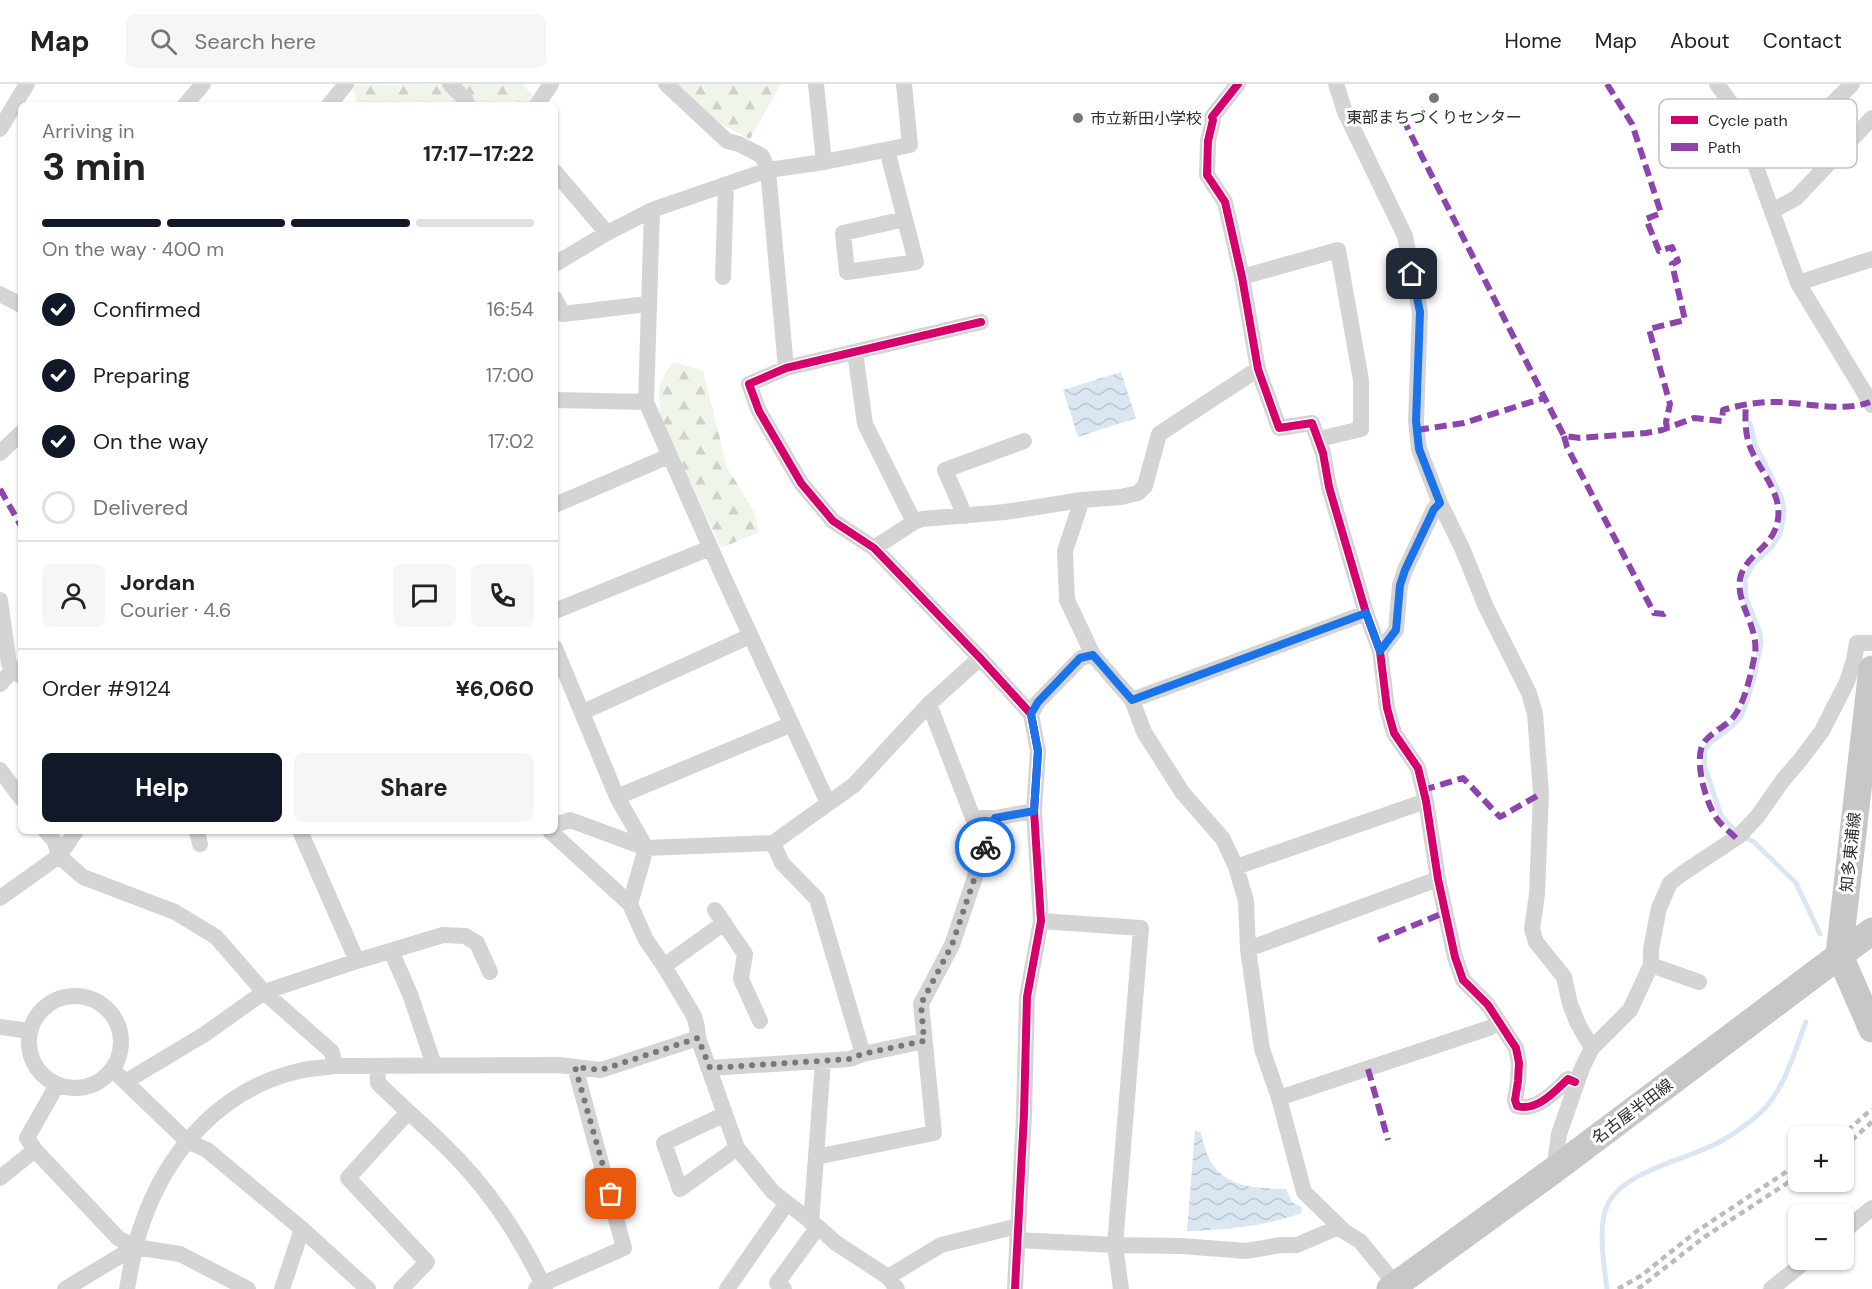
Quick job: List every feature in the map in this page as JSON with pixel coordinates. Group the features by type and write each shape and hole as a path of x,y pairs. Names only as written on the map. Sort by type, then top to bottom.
{"main road":[{"name":"知多東浦線","path":"1839,954 1872,669"},
{"name":"名古屋半田線","path":"1393,1287 1554,1170 1872,931"},
{"path":"1839,954 1872,1029"}],"street":[{"path":"0,129 27,84"},
{"path":"188,102 203,84"},
{"path":"336,102 346,84"},
{"path":"450,84 466,102"},
{"path":"539,102 551,84"},
{"path":"666,84 728,141 762,156 768,170 786,368"},
{"path":"816,84 824,162"},
{"path":"558,262 606,233 652,210 768,170 824,162 910,145 904,84"},
{"path":"1238,84 1212,117 1208,141 1207,175 1226,202 1258,369 1279,429 1312,423 1318,440 1329,487 1366,613 1380,651 1387,708 1395,733 1418,768 1455,957 1463,980 1488,1005 1516,1048 1519,1063 1515,1100 1517,1106 1536,1104 1550,1096 1568,1079 1575,1082"},
{"path":"1336,84 1345,112 1405,236 1420,312 1416,421 1419,449 1485,607 1529,693 1535,714 1541,793 1538,894 1532,929 1536,942 1564,977 1570,1004 1592,1048"},
{"path":"1717,84 1728,99"},
{"path":"1837,99 1852,84"},
{"path":"1857,133 1872,118"},
{"path":"888,150 916,262 847,272 843,233 905,219"},
{"path":"1756,168 1798,284 1872,405"},
{"path":"1772,211 1796,198 1824,168"},
{"path":"558,176 606,233"},
{"path":"723,277 726,185"},
{"path":"652,210 646,402 750,636 828,802"},
{"path":"1242,277 1338,250 1361,380 1361,429 1318,440"},
{"path":"1798,284 1872,259"},
{"path":"0,294 18,303"},
{"path":"558,305 563,314 648,304"},
{"path":"981,322 786,368 749,384 759,411 801,483 834,521 874,548 1031,714 1038,751 1034,811 1041,921 1028,997 1015,1289"},
{"path":"855,352 865,424 914,522"},
{"path":"874,548 922,519 1005,512 1138,493 1145,486 1159,434 1258,369"},
{"path":"558,400 646,402"},
{"path":"0,453 18,436"},
{"path":"965,516 945,470 1024,441"},
{"path":"558,504 669,456"},
{"path":"1082,500 1065,551 1067,600 1093,655 1132,700 1144,732 1182,792 1223,839 1236,867 1246,900 1248,949 1262,1049 1279,1098 1304,1192 1339,1227 1360,1241 1393,1287"},
{"path":"1380,651 1396,630 1400,585 1405,570 1434,509 1440,503"},
{"path":"558,610 710,548"},
{"path":"0,600 9,664 18,672 0,684"},
{"path":"1132,700 1366,613"},
{"path":"583,712 750,636"},
{"path":"1554,1170 1559,1134 1575,1082 1592,1048 1630,1010 1651,965 1651,949 1659,908 1670,884 1739,836 1757,817 1822,731 1847,681 1857,643 1872,643"},
{"path":"558,655 617,797 646,848 630,904"},
{"path":"1031,714 1038,702 1080,658 1093,655"},
{"path":"558,824 570,820 646,848 773,843 854,785 929,704 980,658"},
{"path":"929,704 973,818 995,818 1034,811"},
{"path":"617,797 792,724"},
{"path":"0,770 18,794"},
{"path":"1236,867 1426,801"},
{"path":"816,1157 934,1133 921,1004 952,945 995,818"},
{"path":"48,834 55,842 59,856 83,878 175,912 216,936 264,992 332,1052 335,1066"},
{"path":"0,898 59,856 74,834"},
{"path":"301,834 357,961"},
{"path":"553,834 630,904 646,940 694,1016 698,1038 710,1068 723,1114 737,1148 773,1192 836,1243 892,1283 942,1245 1017,1233 1115,1245 1181,1246 1246,1251 1281,1245 1297,1245 1339,1227"},
{"path":"773,843 782,863 817,899 862,1054"},
{"path":"1248,949 1438,879"},
{"path":"664,966 719,917 745,954 741,979 760,1021"},
{"path":"1041,921 1141,928 1115,1245 1121,1289"},
{"path":"125,1082 205,1034 264,992 443,935 465,936 477,943 490,972"},
{"path":"392,951 410,994 432,1059 432,1066"},
{"path":"1651,965 1699,982"},
{"path":"73,996 88,997 101,1004 112,1014 119,1027 122,1042 120,1057 113,1070 103,1080 91,1086 77,1089 57,1085 40,1072 32,1059 29,1046 30,1031 45,1006 58,999 73,996"},
{"path":"1279,1098 1489,1028 1500,1022"},
{"path":"0,1027 30,1031"},
{"path":"127,1289 141,1226 161,1178 187,1141 206,1120 223,1105 250,1089 300,1070 335,1066 558,1065 601,1070 698,1038"},
{"path":"710,1068 850,1059 862,1054 924,1041"},
{"path":"783,1289 777,1283 814,1225 823,1061"},
{"path":"377,1066 378,1083 444,1144 489,1194 541,1287 624,1248 623,1236 575,1067"},
{"path":"113,1070 187,1141 207,1150 302,1229 368,1289"},
{"path":"57,1085 27,1137 35,1150 118,1238 135,1246 180,1254 248,1289"},
{"path":"401,1289 427,1262 348,1178 408,1112"},
{"path":"723,1114 664,1143 680,1189 737,1148"},
{"path":"0,1178 35,1150"},
{"path":"727,1289 787,1203"},
{"path":"1854,1223 1872,1208"},
{"path":"282,1289 302,1229"},
{"path":"65,1289 135,1246"},
{"path":"1771,1289 1795,1270"}],"green space":[{"path":"523,84 534,98 531,102 357,102 352,85"},
{"path":"672,84 781,84 750,139 704,115"},
{"path":"674,362 703,371 727,467 754,512 759,532 721,548 691,483 661,428 659,388 666,372"}],"water":[{"path":"1121,372 1136,418 1078,437 1063,390"},
{"path":"1195,1130 1201,1133 1212,1163 1220,1173 1241,1184 1286,1189 1292,1202 1302,1208 1301,1213 1260,1224 1187,1231"}],"waterway":[{"path":"1750,423 1755,444 1781,496 1784,509 1783,520 1780,534 1772,547 1753,564 1745,579 1746,598 1760,633 1761,643 1746,704 1741,717 1709,744 1705,750 1704,764 1721,816 1740,835 1754,842 1796,883 1820,934"},
{"path":"1607,1289 1602,1234 1605,1212 1615,1193 1653,1169 1722,1141 1759,1114 1768,1105 1782,1083 1806,1022"}],"railway":[{"path":"1853,1126 1872,1109"},
{"path":"1854,1138 1872,1122"},
{"path":"1618,1289 1642,1275 1697,1231 1788,1171"},
{"path":"1638,1289 1703,1238 1788,1183"}],"marked path":[{"path":"1607,84 1632,124 1661,213 1646,219 1659,251 1672,247 1678,261 1672,264 1685,320 1649,329 1670,404 1667,428"},
{"path":"1403,119 1564,436 1580,438 1646,433 1662,430 1694,418 1722,421 1723,410 1754,403 1786,402 1847,407 1870,402"},
{"path":"1417,430 1464,423 1544,398"},
{"path":"1736,838 1719,822 1713,812 1702,780 1700,757 1705,741 1732,719 1745,694 1755,654 1755,643 1739,584 1745,567 1772,536 1778,519 1773,490 1749,444 1746,404"},
{"path":"1564,436 1567,447 1654,613 1667,612"},
{"path":"0,489 18,521"},
{"path":"1423,790 1463,778 1500,817 1537,796 1541,796"},
{"path":"1378,940 1446,912"},
{"path":"1368,1069 1388,1140"}],"cycle path":[{"path":"1238,84 1212,117 1208,141 1207,175 1225,202 1242,277 1258,369 1279,428 1312,423 1323,453 1329,487 1366,613 1380,651 1387,708 1394,733 1418,768 1455,957 1463,980 1488,1005 1516,1048 1519,1063 1515,1100 1517,1106 1532,1106 1551,1094 1568,1079 1575,1082"},
{"path":"981,322 786,368 749,384 759,411 801,483 833,521 874,548 1031,714 1038,751 1034,811 1041,921 1027,997 1024,1114 1015,1289"}],"way so far":[{"path":"611,1194 575,1067 601,1070 698,1038 710,1068 850,1059 862,1054 924,1041 921,1004 952,945 985,847"}],"place":[{"name":"東部まちづくりセンター","path":"1434,98"},
{"name":"市立新田小学校","path":"1078,118"}],"route":[{"path":"985,847 995,818 1034,811 1038,751 1031,714 1038,702 1080,658 1093,655 1132,700 1366,613 1380,651 1396,630 1400,585 1405,570 1434,509 1440,503 1419,449 1416,421 1420,312 1412,274"}]}
